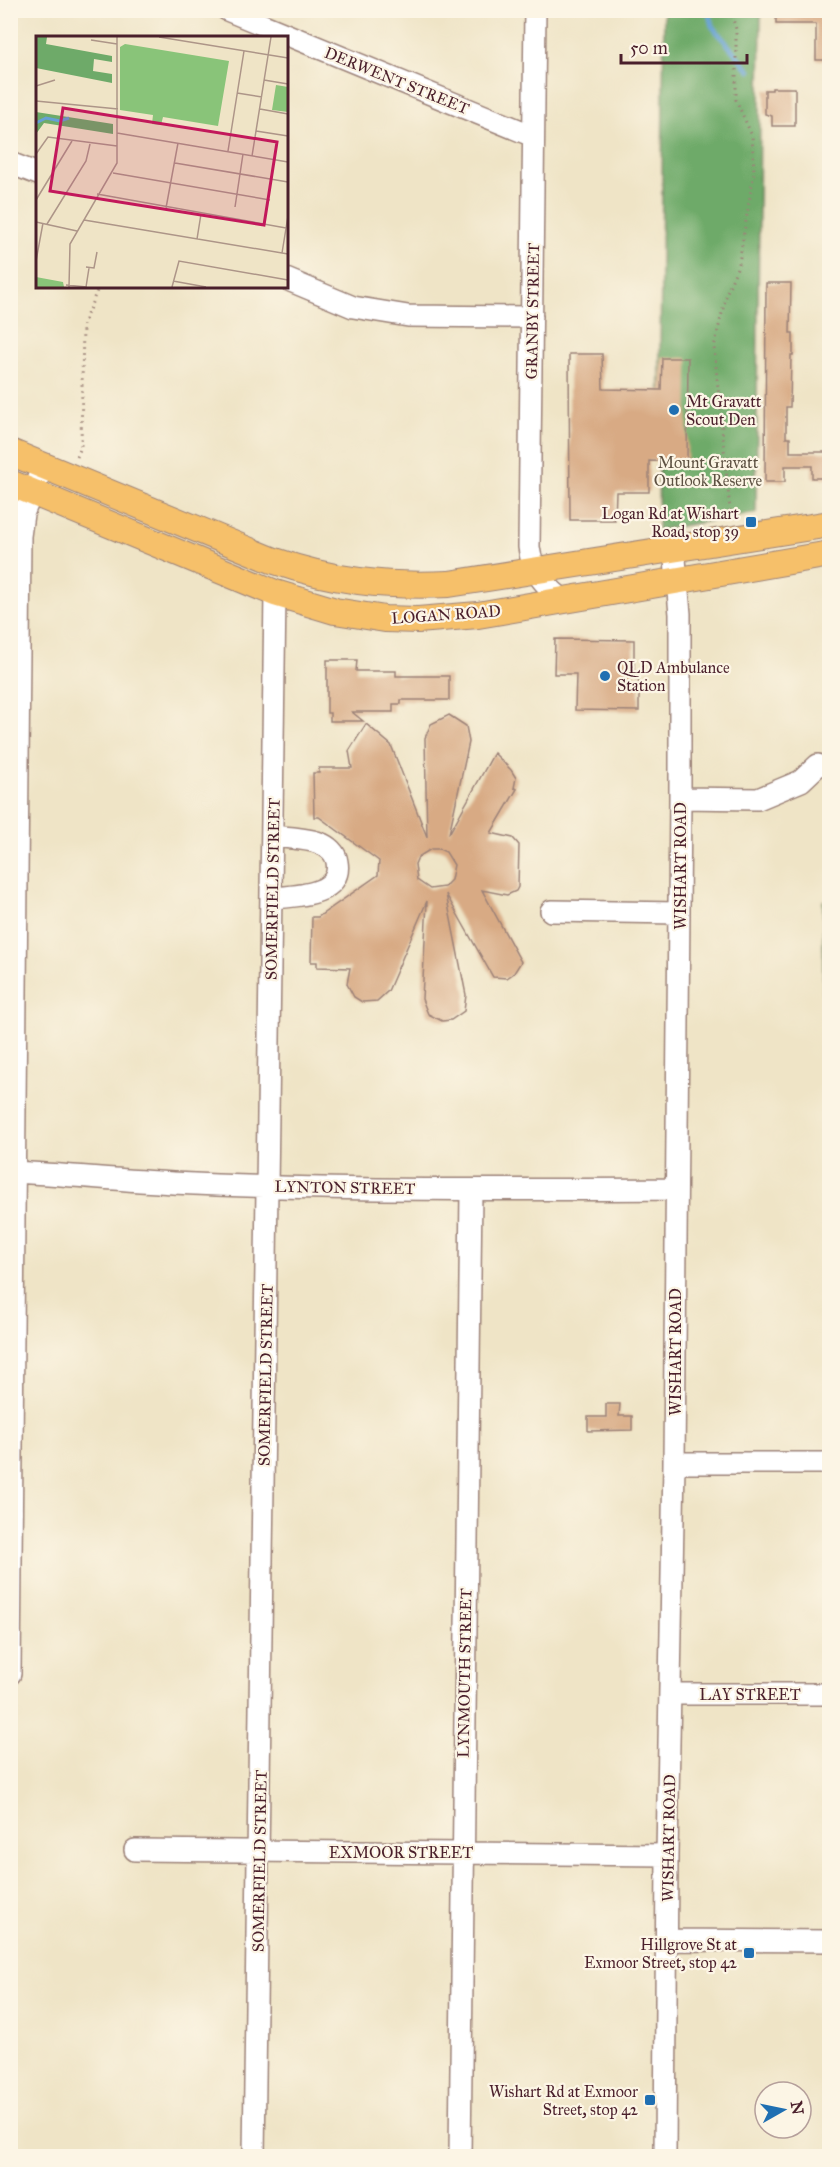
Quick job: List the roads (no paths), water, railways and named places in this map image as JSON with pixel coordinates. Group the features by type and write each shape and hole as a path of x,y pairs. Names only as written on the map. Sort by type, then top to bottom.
{"main road":[{"name":"LOGAN ROAD","path":"10,452 272,560 328,577 361,583 414,586 449,584 830,524"},
{"name":"LOGAN ROAD","path":"22,488 275,593 335,612 385,619 418,620 478,615 830,554"}],"street":[{"name":"DERWENT STREET","path":"226,10 533,136"},
{"name":"GRANBY STREET","path":"535,10 529,547 534,569 546,587 562,599"},
{"path":"10,163 36,173"},
{"path":"288,280 353,307 408,316 532,317"},
{"path":"10,1674 20,536 22,488 43,466"},
{"name":"WISHART ROAD","path":"665,2157 680,913 681,641 674,548"},
{"name":"SOMERFIELD STREET","path":"254,2157 275,593"},
{"path":"680,798 758,799 801,781 818,765"},
{"path":"272,898 303,896 320,890 333,883 337,871 337,861 331,849 317,842 273,836"},
{"path":"551,911 680,913"},
{"name":"LYNTON STREET","path":"15,1172 173,1183 268,1186 471,1190 676,1189"},
{"name":"LYNMOUTH STREET","path":"460,2157 471,1190"},
{"path":"674,1462 830,1463"},
{"name":"LAY STREET","path":"670,1694 830,1694"},
{"name":"EXMOOR STREET","path":"135,1850 667,1855"},
{"path":"667,1940 830,1941"}],"waterway":[{"path":"708,10 712,26 750,71"}],"place":[{"name":"Mt Gravatt Scout Den","path":"674,410"},
{"name":"Logan Rd at Wishart Road, stop 39","path":"751,522"},
{"name":"QLD Ambulance Station","path":"605,676"},
{"name":"Hillgrove St at Exmoor Street, stop 42","path":"749,1953"},
{"name":"Wishart Rd at Exmoor Street, stop 42","path":"650,2100"}],"park label":[{"name":"Mount Gravatt Outlook Reserve","path":"708,471"}]}
